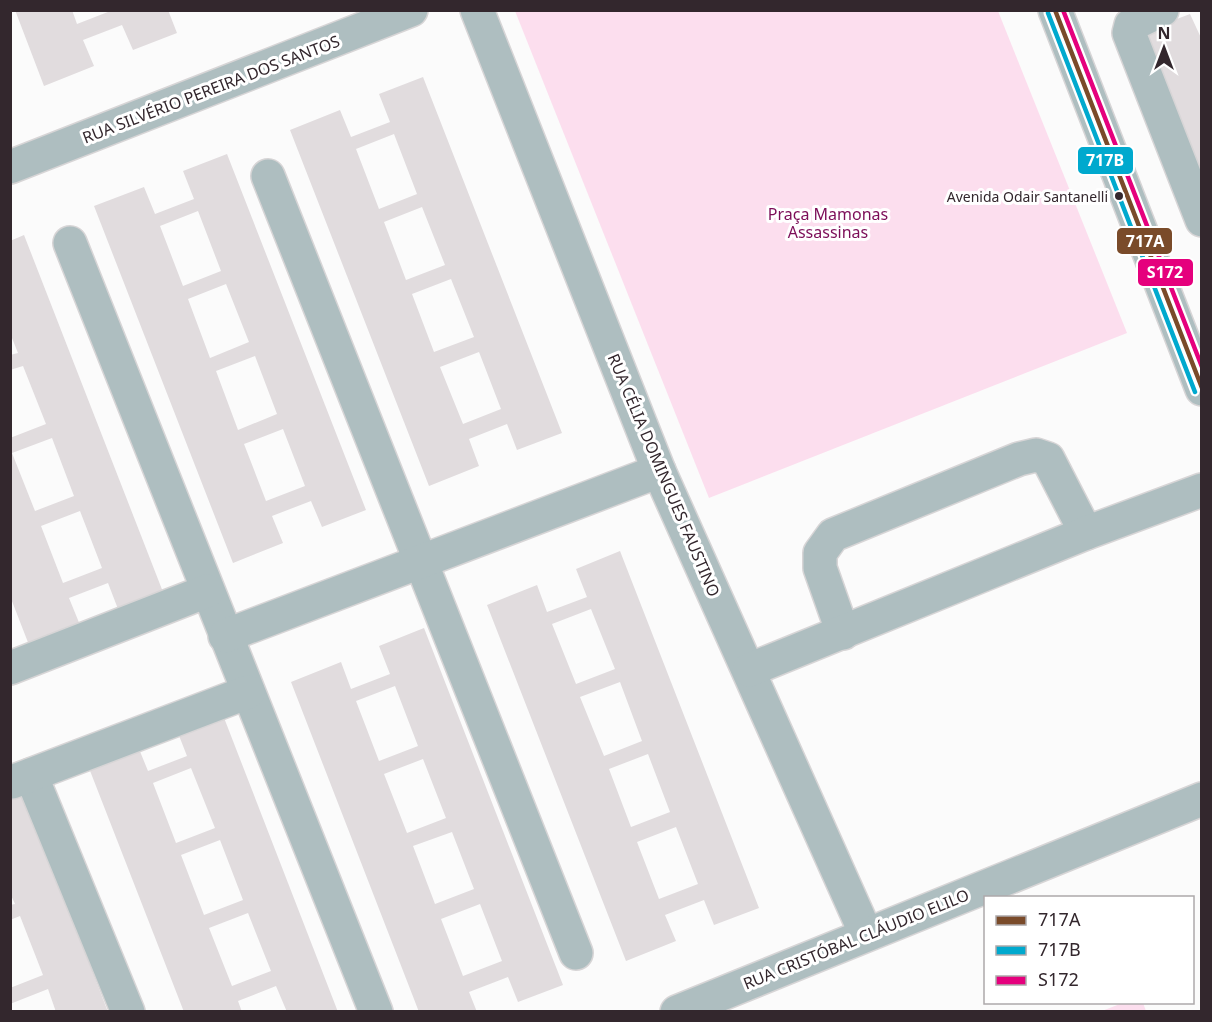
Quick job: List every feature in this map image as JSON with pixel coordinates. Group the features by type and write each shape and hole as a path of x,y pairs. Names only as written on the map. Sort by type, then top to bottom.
{"street":[{"name":"RUA SILVÉRIO PEREIRA DOS SANTOS","path":"10,167 411,10"},
{"name":"RUA CÉLIA DOMINGUES FAUSTINO","path":"477,10 659,471 866,934"},
{"path":"1055,10 1202,389"},
{"path":"1162,10 1131,25 1129,33 1202,220"},
{"path":"268,176 576,953"},
{"path":"70,243 376,1011"},
{"path":"843,633 820,568 820,553 833,535 942,490 1036,455 1048,459 1086,533"},
{"path":"225,636 659,471"},
{"path":"748,670 1086,533 1202,490"},
{"path":"11,666 207,591"},
{"path":"128,1011 21,779 248,692"},
{"name":"RUA CRISTÓBAL CLÁUDIO ELILO","path":"677,1011 1202,799"}],"green space":[{"name":"Praça Mamonas Assassinas","path":"515,11 998,11 1127,333 709,498"},
{"path":"1120,1004 1143,1004 1146,1011 1102,1011"}],"building":[{"path":"15,10 72,10 77,24 113,10 168,10 177,33 133,50 122,25 83,40 94,66 44,86"},
{"path":"1190,14 1202,40 1202,191 1140,33"},
{"path":"423,77 562,433 517,450 507,424 469,439 479,466 429,486 290,130 340,110 351,137 390,122 379,94","holes":["394,134 417,194 379,209 356,149","422,207 445,265 406,280 384,222","451,279 474,337 434,352 412,294","479,352 501,409 463,424 440,367"]},
{"path":"227,154 366,510 322,527 311,501 272,516 283,543 233,563 94,206 144,187 155,214 194,199 183,171","holes":["198,211 221,271 183,286 160,226","226,284 249,342 210,358 188,299","255,356 277,414 238,430 216,371","283,429 305,486 266,501 244,444"]},
{"path":"24,235 163,592 118,609 108,583 69,598 80,625 29,645 10,596 10,438 46,424 23,366 10,370 10,355 18,353 10,333 10,241","holes":["52,438 74,496 35,511 12,453","80,511 102,568 63,583 41,526"]},
{"path":"620,551 759,908 714,925 704,900 665,915 676,941 626,961 487,605 537,585 547,612 587,597 576,569","holes":["591,609 615,669 576,684 552,624","620,682 642,741 604,756 580,697","648,754 670,812 631,827 609,769","676,827 698,884 659,899 637,842"]},
{"path":"424,628 563,985 518,1002 508,977 469,992 477,1012 419,1012 291,682 341,662 351,689 390,674 379,646","holes":["395,686 418,746 379,761 356,701","423,759 446,818 407,833 384,774","452,832 474,889 435,904 413,846","480,904 502,961 463,976 441,919"]},
{"path":"221,710 338,1012 287,1012 276,986 238,1001 242,1012 184,1012 87,763 137,744 148,771 187,756 176,728","holes":["191,768 215,828 176,843 153,783","220,840 243,900 204,915 181,855","248,913 271,971 232,986 209,928"]},
{"path":"21,786 108,1012 56,1012 48,989 10,1004 10,988 43,975 20,916 10,920 10,905 15,904 10,893 10,790"}],"transit line":[{"name":"717A","path":"1055,10 1202,388"},
{"name":"S172","path":"1063,10 1202,367"},
{"name":"717B","path":"1048,13 1195,392"}],"place":[{"name":"Avenida Odair Santanelli","path":"1119,196"}]}
